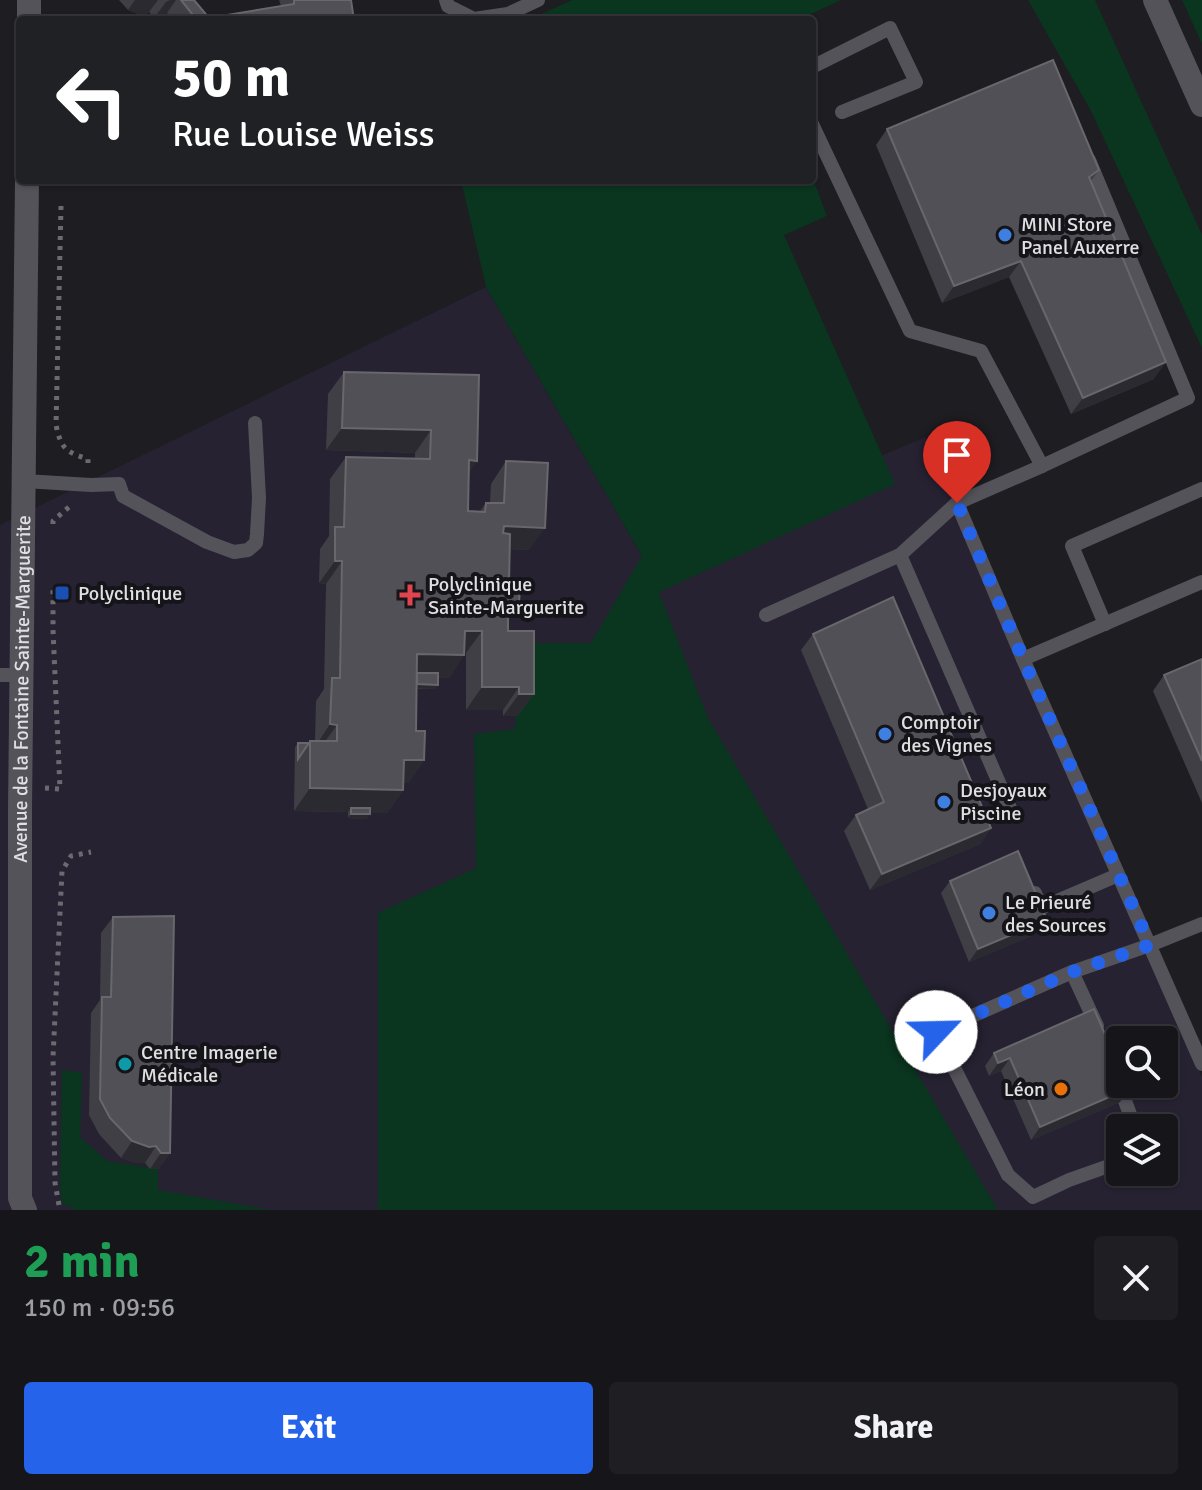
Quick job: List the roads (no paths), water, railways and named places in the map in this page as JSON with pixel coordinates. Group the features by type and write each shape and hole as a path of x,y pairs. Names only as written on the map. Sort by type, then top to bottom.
{"street":[{"path":"1155,0 1202,105"},
{"name":"Avenue de la Fontaine Sainte-Marguerite","path":"18,1206 11,675 24,481 27,184"}],"lane":[{"path":"446,0 448,6 468,16"},
{"path":"494,16 508,14 538,0"},
{"path":"816,65 890,28 916,82 842,112"},
{"path":"816,132 910,331 981,351 1042,466"},
{"path":"766,615 900,555 957,503 1188,398 1086,151"},
{"path":"24,481 119,484 123,496 207,542 234,552 248,550 256,543 259,498 255,423"},
{"path":"1105,624 1072,546 1202,489"},
{"path":"957,503 1202,1064"},
{"path":"900,555 1010,808"},
{"path":"1023,659 1202,582"},
{"path":"1031,883 1041,908 1118,875"},
{"path":"1106,1167 1033,1197 1008,1175 936,1032 1072,972 1202,924"},
{"path":"1072,972 1105,1044"}],"place":[{"name":"MINI Store Panel Auxerre","path":"1005,235"},
{"name":"Polyclinique","path":"62,593"},
{"name":"Polyclinique Sainte-Marguerite","path":"410,595"},
{"name":"Comptoir des Vignes","path":"885,734"},
{"name":"Desjoyaux Piscine","path":"944,802"},
{"name":"Le Prieuré des Sources","path":"989,913"},
{"name":"Centre Imagerie Médicale","path":"125,1064"},
{"name":"Léon","path":"1061,1089"}]}
